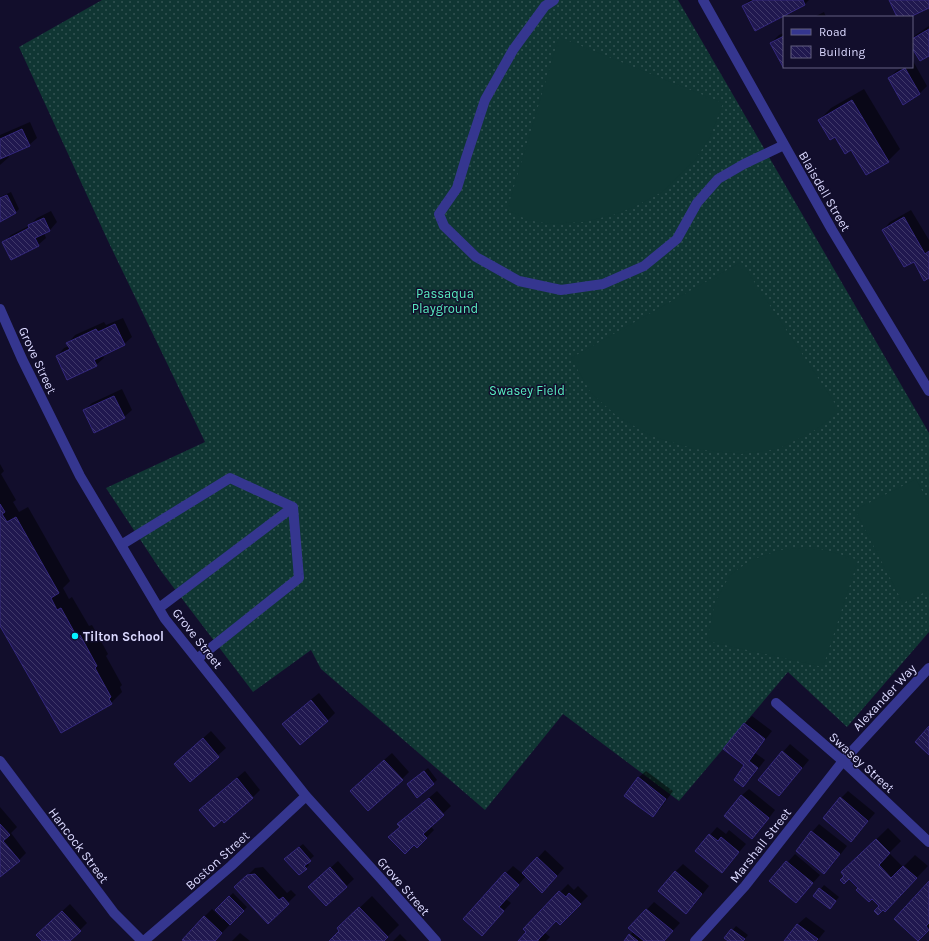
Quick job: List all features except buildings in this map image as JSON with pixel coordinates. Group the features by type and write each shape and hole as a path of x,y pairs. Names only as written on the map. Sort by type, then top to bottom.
{"street":[{"path":"554,0 545,6 513,50 485,100 457,188 439,214 444,226 476,258 518,281 561,290 603,284 644,266 677,239 697,203 718,179 744,164 784,145"},
{"name":"Blaisdell Street","path":"703,0 832,230 929,391"},
{"name":"Grove Street","path":"0,309 22,359 80,476 166,619 306,796 436,941"},
{"path":"121,545 230,478 293,507"},
{"path":"159,608 293,507"},
{"path":"197,659 299,578 293,507"},
{"name":"Alexander Way","path":"843,761 929,668"},
{"name":"Swasey Street","path":"776,703 843,761 929,842"},
{"name":"Hancock Street","path":"0,761 114,913 143,941"},
{"name":"Marshall Street","path":"695,941 745,886 843,761"},
{"name":"Boston Street","path":"143,941 231,866 306,796"}],"green space":[{"name":"Swasey Field","path":"102,0 678,0 929,433 929,632 847,727 788,672 679,801 563,714 485,810 321,669 311,650 253,692 161,571 106,488 205,442 108,241 19,47"},
{"path":"559,37 723,103 710,137 695,160 662,192 634,207 613,215 583,222 550,224 528,220 507,210"},
{"path":"741,262 840,411 812,432 778,449 741,454 695,449 651,436 617,416 591,393 571,358"},
{"path":"916,479 929,504 929,590 903,603 855,510"},
{"path":"813,547 858,560 823,667 707,641 715,602 730,575 751,560 780,550"}],"place":[{"name":"Tilton School","path":"75,636"}],"park label":[{"name":"Passaqua Playground","path":"445,300"}]}
